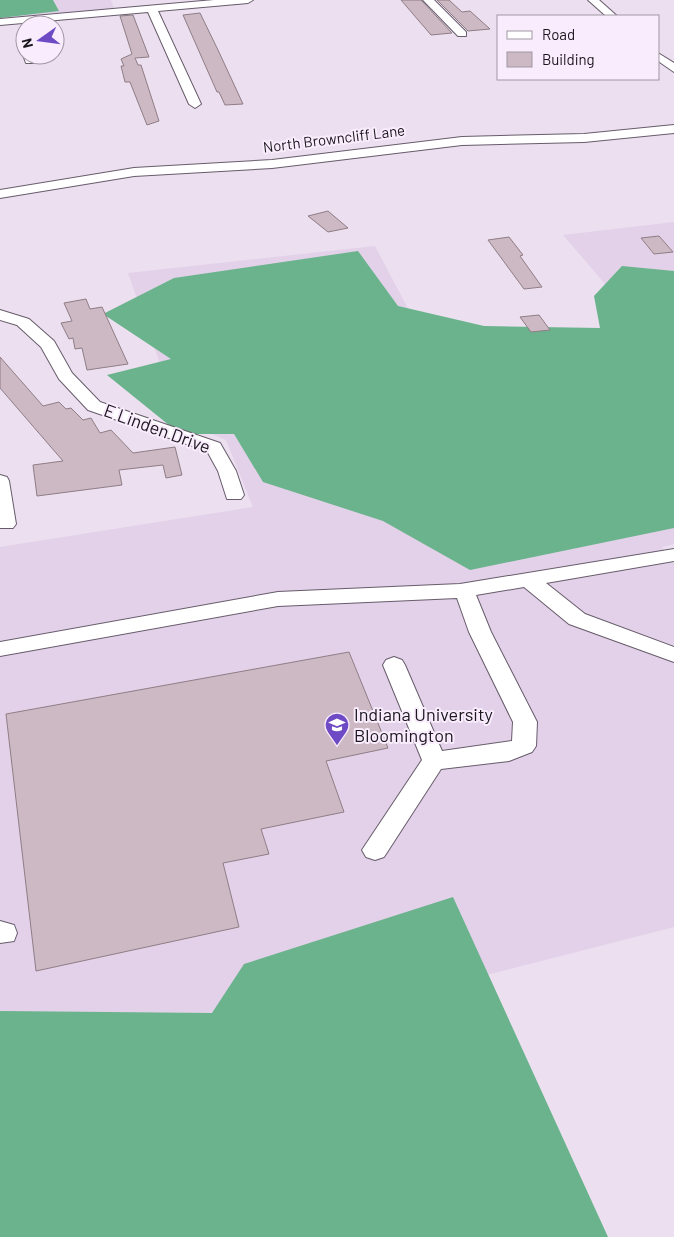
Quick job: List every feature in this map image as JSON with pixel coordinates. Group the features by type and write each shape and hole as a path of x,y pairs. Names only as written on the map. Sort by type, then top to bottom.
{"street":[{"path":"65,19 248,0"},
{"path":"428,0 462,34"},
{"path":"594,0 611,15"},
{"path":"152,9 195,104"},
{"path":"0,22 15,22"},
{"path":"659,57 674,70"},
{"name":"North Browncliff Lane","path":"0,194 134,172 272,164 462,141 576,138 674,129"},
{"name":"E Linden Drive","path":"0,315 23,322 48,344 65,376 94,406 214,446 227,471 234,495"},
{"path":"0,481 6,524"},
{"path":"0,649 278,599 464,590 674,555"},
{"path":"529,580 577,619 674,655"},
{"path":"375,850 434,761 509,752 524,746 525,722 480,632 464,590"},
{"path":"394,665 434,761"}],"shaded area":[{"path":"0,0 111,0 115,12 65,16 15,15 15,21 0,22"},
{"name":"Indiana University Bloomington","path":"674,222 674,544 662,547 674,564 674,927 0,1100 0,547 253,507 226,440 180,420 128,273 375,246 442,373 655,342 563,235"}],"green space":[{"path":"0,0 53,0 59,11 15,15 0,18"},
{"path":"358,251 398,306 484,326 600,328 594,296 622,266 674,271 674,528 470,570 383,521 263,482 234,434 180,434 107,375 171,359 103,314 174,278"},
{"path":"453,897 608,1237 0,1237 0,1011 212,1013 244,964"}],"building":[{"path":"401,0 421,0 452,33 431,35"},
{"path":"437,0 449,0 462,12 470,11 490,29 468,31"},
{"path":"200,13 243,104 225,105 219,92 217,92 183,15"},
{"path":"133,15 149,57 135,58 138,65 141,65 159,121 147,125 130,82 125,82 121,66 124,66 121,59 132,54 120,16"},
{"path":"328,211 348,228 328,232 308,216"},
{"path":"659,236 673,252 654,254 641,238"},
{"path":"509,237 523,255 520,256 542,287 524,289 488,240"},
{"path":"86,299 90,309 102,307 128,364 87,370 82,348 75,349 73,338 69,339 61,323 72,321 64,303"},
{"path":"539,315 550,330 531,332 520,317"},
{"path":"0,357 43,406 59,402 66,409 71,408 83,420 91,418 100,433 111,430 133,453 175,447 182,475 166,478 163,465 119,470 122,485 37,496 33,465 63,461 0,388"},
{"path":"349,652 388,748 326,761 344,812 261,829 269,854 223,863 239,927 36,971 6,714"}],"place":[{"name":"Indiana University Bloomington","path":"337,746"}]}
